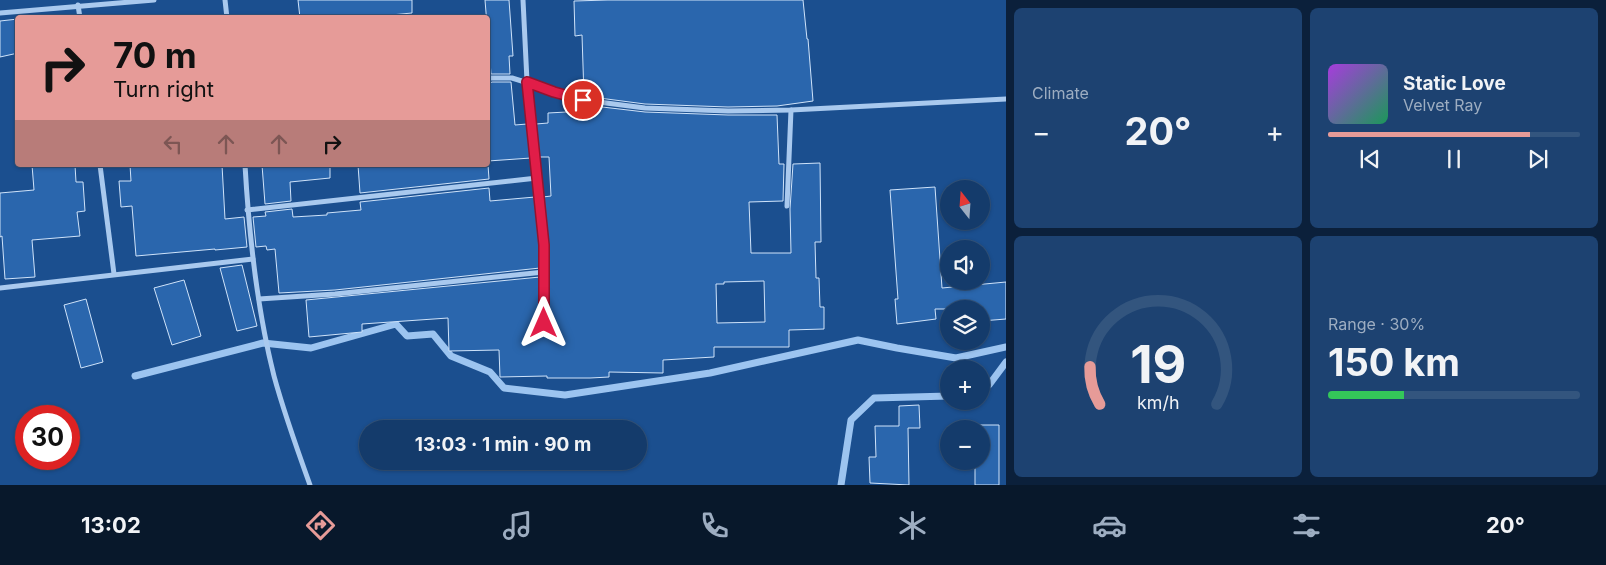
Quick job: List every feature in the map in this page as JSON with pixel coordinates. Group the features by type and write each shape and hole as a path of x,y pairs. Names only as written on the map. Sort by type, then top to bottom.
{"street":[{"path":"0,13 154,0"},
{"path":"225,0 227,15"},
{"path":"523,0 527,82 544,245 544,323"},
{"path":"78,5 80,15"},
{"path":"490,78 512,78 564,95 604,104 645,108 728,111 791,110 1006,99"},
{"path":"787,206 791,110"},
{"path":"100,167 114,274"},
{"path":"245,167 247,210 253,259 274,375 310,485"},
{"path":"247,210 537,178"},
{"path":"0,288 253,259"},
{"path":"259,299 335,294 544,272"}],"building":[{"path":"298,0 412,0 412,13 391,15 300,15"},
{"path":"485,0 509,0 513,56 509,56 510,74 491,74 490,15 486,15"},
{"path":"803,0 813,101 777,106 728,107 645,104 584,96 582,35 575,36 574,1"},
{"path":"15,19 15,54 0,57 0,21"},
{"path":"511,82 515,125 527,124 531,158 490,161 490,83"},
{"path":"585,105 645,112 777,115 779,164 784,164 783,201 749,202 751,253 791,253 790,209 793,164 820,163 821,242 815,242 816,278 819,278 820,307 824,307 824,329 789,330 789,347 714,347 714,357 663,360 663,373 609,372 609,377 590,378 547,378 547,376 500,377 499,350 449,351 448,318 362,324 362,332 309,337 306,300 540,277 540,323 542,327 547,326 548,245 543,197 551,196 549,157 539,157 536,124 548,123 548,113 585,111","holes":["764,281 765,322 717,323 716,284"]},
{"path":"32,167 75,167 76,182 83,182 85,211 77,212 80,236 32,240 35,277 5,279 2,236 0,237 0,193 34,190"},
{"path":"130,167 222,167 225,219 244,217 247,247 136,256 132,206 121,207 119,181 131,181"},
{"path":"262,167 330,167 330,178 290,182 291,201 265,204"},
{"path":"358,167 488,167 489,179 360,193"},
{"path":"935,187 940,290 990,290 990,284 1006,282 1006,319 990,320 990,300 940,300 940,309 935,309 936,319 897,324 895,299 898,299 890,190"},
{"path":"489,188 490,201 535,197 540,245 540,268 335,290 279,293 275,249 267,250 266,246 256,247 253,217 266,216 265,212 292,209 293,217 327,215 327,213 361,210 360,202"},
{"path":"242,265 257,326 237,331 220,268"},
{"path":"184,280 201,336 172,345 154,288"},
{"path":"86,299 103,362 81,368 64,305"},
{"path":"919,405 920,428 908,428 909,485 870,483 869,457 876,457 875,426 899,426 899,406"},
{"path":"990,425 999,425 999,485 975,485 975,470 990,470"}],"waterway":[{"path":"135,376 263,343 311,348 396,324 407,336 433,334 451,356 490,372 504,388 565,395 710,373 858,340 956,358 1006,347"},
{"path":"990,384 1006,362"},
{"path":"841,485 851,420 874,398 940,396"}],"route":[{"path":"544,323 544,245 527,82 583,100"}]}
